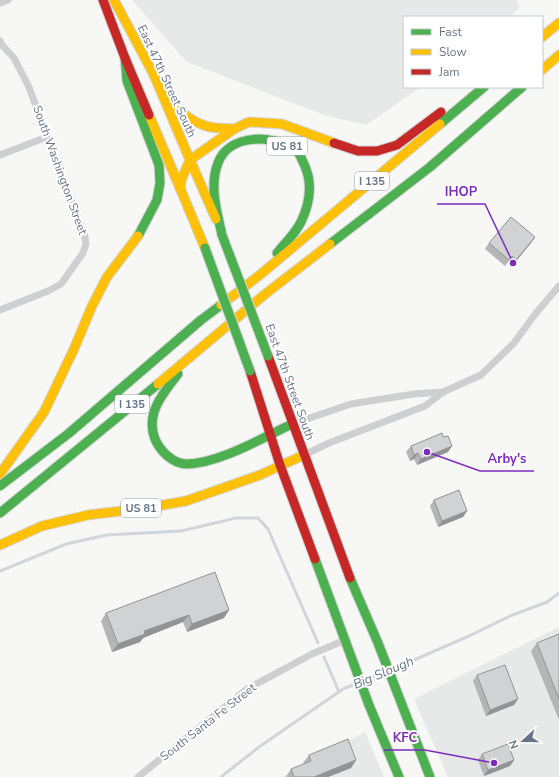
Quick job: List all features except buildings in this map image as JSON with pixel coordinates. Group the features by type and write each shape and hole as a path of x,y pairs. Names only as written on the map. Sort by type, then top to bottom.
{"main road":[{"path":"103,0 124,58 205,248 250,371 280,465 369,705 399,777"},
{"name":"East 47th Street South","path":"114,0 154,75 222,235 344,565 379,645 430,777"},
{"path":"543,36 559,23"},
{"path":"543,69 559,55"},
{"path":"0,474 44,412 74,349 92,306 107,277 139,235 157,200 160,183 159,165 127,81 124,58"},
{"path":"154,75 165,94 186,116 207,126 234,129"},
{"path":"180,188 190,160 234,129 249,122 282,124 342,147 358,151 377,151 398,145 476,88"},
{"name":"I 135","path":"0,486 68,434 201,320 261,274 483,88"},
{"name":"I 135","path":"0,513 190,358 264,295 430,167 521,88"},
{"name":"US 81","path":"222,235 214,196 214,186 218,162 226,150 238,142 249,139 270,139 285,144 298,152 311,180 310,200 300,224 261,274"},
{"path":"190,358 156,404 151,420 153,437 161,451 171,458 186,464 205,460 227,453 292,424"},
{"name":"US 81","path":"0,545 42,526 88,515 146,508 186,501 260,475 280,465 304,456"}],"street":[{"path":"0,3 8,0"},
{"name":"South Washington Street","path":"0,40 2,45 14,58 29,87 85,237 86,244 84,253 61,284 55,288 0,310"},
{"path":"0,155 47,137"},
{"path":"304,456 329,443 425,406 443,392 482,375 514,343 536,313 559,286"},
{"path":"292,424 351,404 414,394 443,392"},
{"name":"South Santa Fe Street","path":"138,777 247,689 312,654 345,640"}],"shaded area":[{"path":"132,0 517,0 519,8 511,16 403,16 403,88 420,88 366,125 324,115 187,62"},
{"path":"559,627 559,777 448,777 414,699"},
{"path":"365,732 384,777 282,777"}],"waterway":[{"path":"0,571 66,544 107,535 181,531 236,518 258,518 268,529 318,643"},
{"name":"Big Slough","path":"391,670 469,636 510,616 547,602 559,593"},
{"path":"324,657 339,692"},
{"name":"Big Slough","path":"363,681 385,672"},
{"name":"Big Slough","path":"221,777 259,747 343,689 358,683"}],"traffic: fast":[{"path":"125,58 127,81 159,165 160,183 157,200 138,236"},
{"path":"440,124 483,88"},
{"path":"330,244 430,167 521,88"},
{"path":"222,235 214,190 215,172 218,163 224,153 232,146 242,142 253,139 277,141 288,145 298,152 309,178 307,208 299,226 277,253"},
{"path":"222,235 268,356"},
{"path":"205,248 250,371"},
{"path":"0,486 68,434 201,320 221,305"},
{"path":"178,374 161,396 152,421 157,444 168,456 177,462 187,464 200,463 227,455 292,424"},
{"path":"0,513 158,384"},
{"path":"315,559 369,705 399,777"},
{"path":"350,578 378,643 430,777"}],"traffic: slow":[{"path":"114,0 154,75 190,160"},
{"path":"543,36 559,23"},
{"path":"543,69 559,55"},
{"path":"154,75 169,99 189,118 197,123 209,127 234,129"},
{"path":"149,115 180,188"},
{"path":"180,188 182,178 190,160 234,129 249,122 282,124 334,143"},
{"path":"221,305 261,274 440,124"},
{"path":"190,160 216,219"},
{"path":"180,188 205,248"},
{"path":"0,474 44,412 74,349 92,306 107,277 138,236"},
{"path":"158,384 264,295 330,244"},
{"path":"0,545 42,526 88,515 146,508 186,501 260,475 304,455"}],"traffic: jam":[{"path":"103,0 149,115"},
{"path":"334,143 358,151 377,151 397,145 441,112"},
{"path":"268,356 350,578"},
{"path":"250,371 280,465 315,559"}],"place":[{"name":"IHOP","path":"513,263"},
{"name":"Arby's","path":"427,452"},
{"name":"KFC","path":"494,763"}]}
